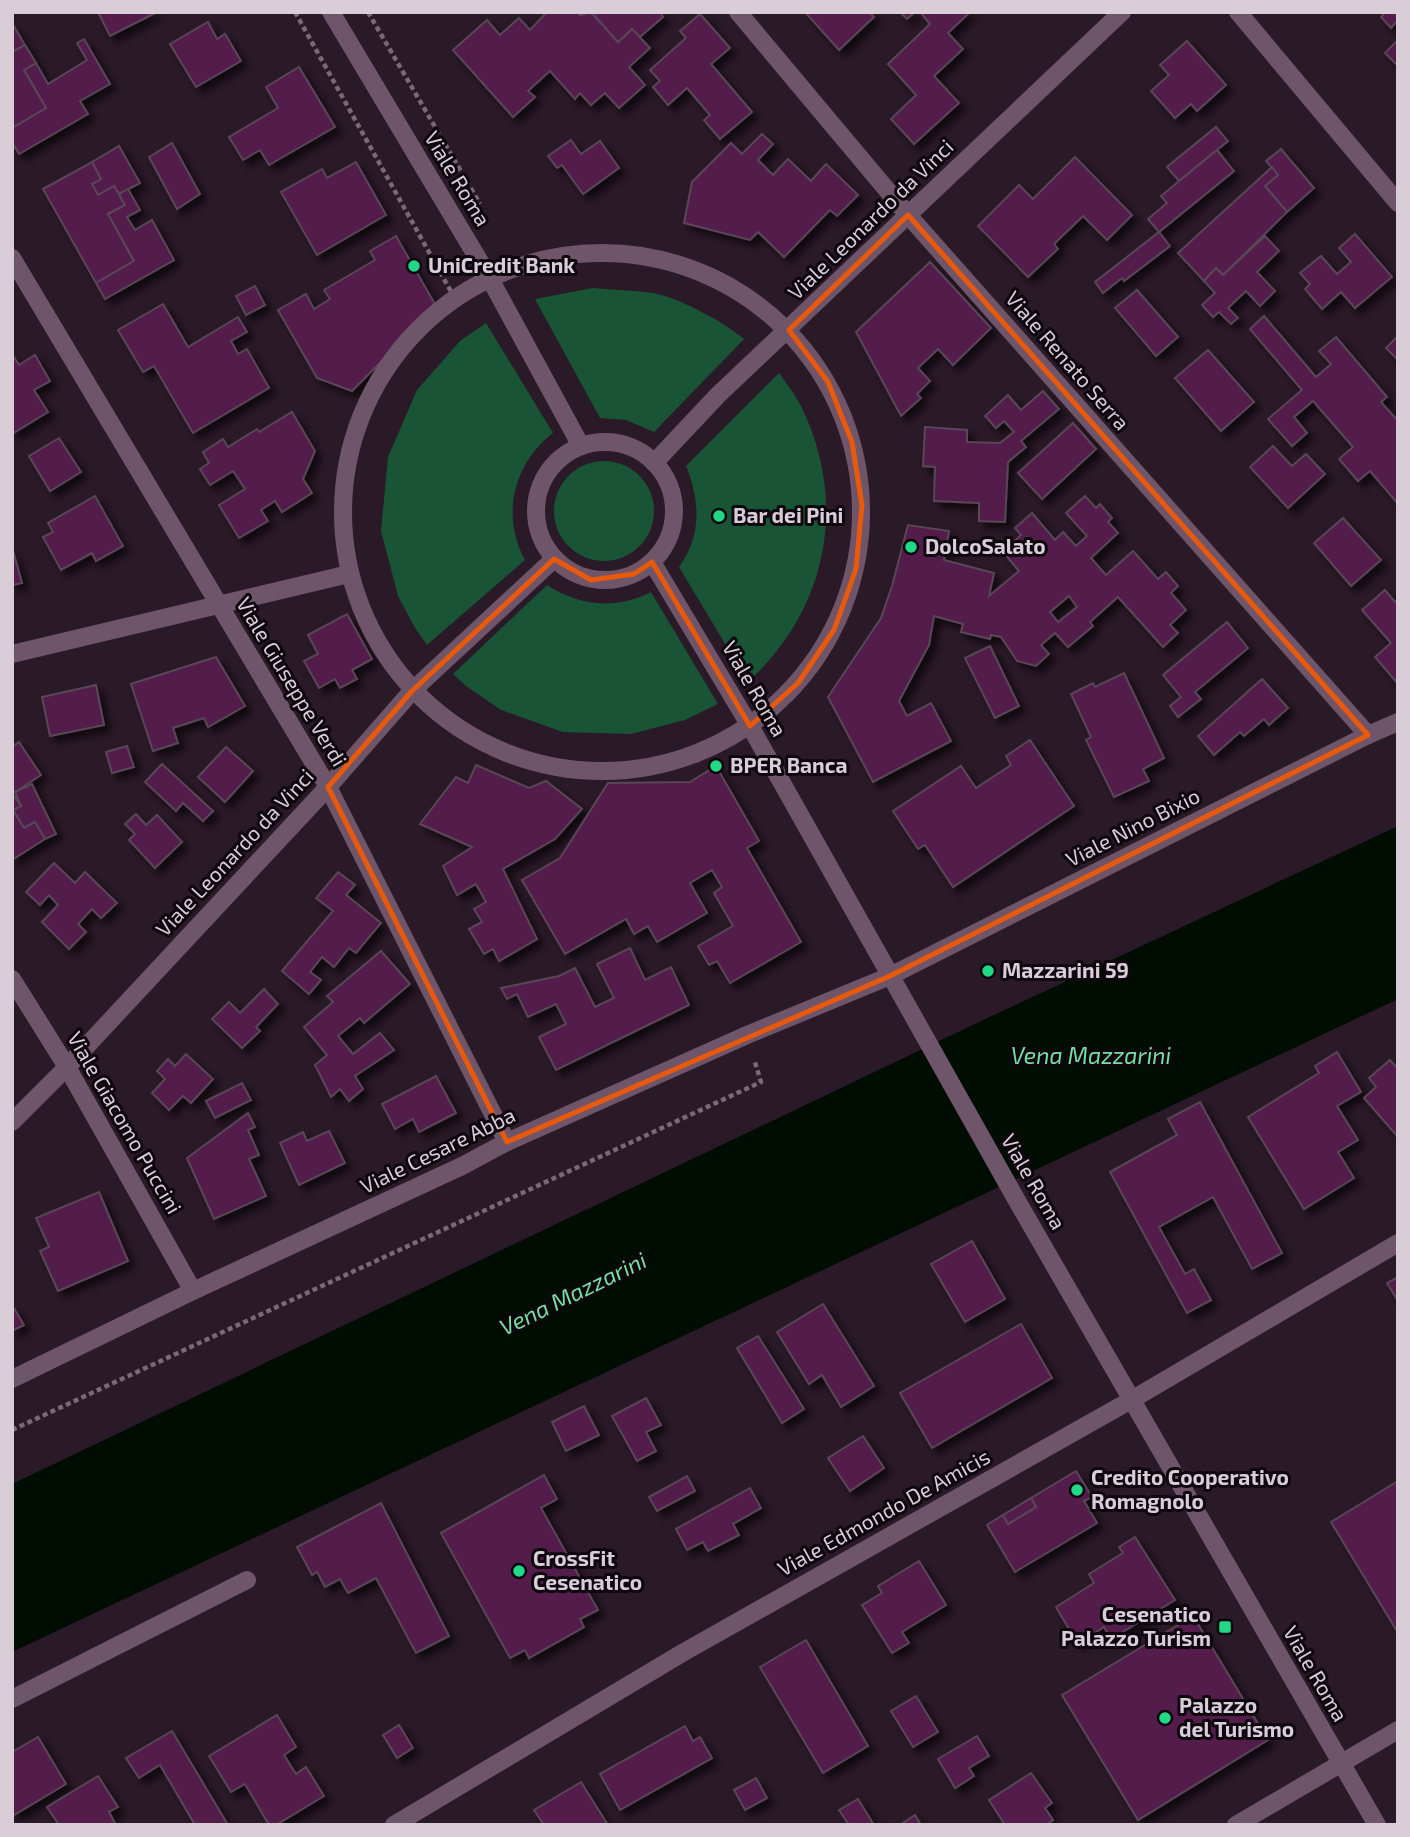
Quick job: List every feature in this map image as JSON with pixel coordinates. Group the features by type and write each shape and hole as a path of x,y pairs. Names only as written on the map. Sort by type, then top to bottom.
{"street":[{"name":"Viale Roma","path":"331,12 489,277 581,446"},
{"name":"Viale Renato Serra","path":"738,12 908,215 1368,735"},
{"name":"Viale Leonardo da Vinci","path":"654,463 718,395 1122,12"},
{"path":"1238,12 1398,203"},
{"path":"590,250 664,257 733,284 789,330 828,382 852,442 862,505 856,569 834,630 798,683 750,726 684,760 612,773 538,765 470,737 412,691 373,636 349,574 342,511 349,449 372,390 408,339 454,297 489,277 516,265 590,250"},
{"name":"Viale Giuseppe Verdi","path":"12,258 328,787 507,1142"},
{"path":"601,442 620,443 638,451 654,463 665,477 672,495 674,513 664,548 652,562 634,574 614,580 591,580 571,572 554,559 541,540 535,517 537,495 546,474 561,457 581,446 601,442"},
{"name":"Viale Leonardo da Vinci","path":"12,1122 67,1067 328,787 412,691 554,559"},
{"name":"Viale Roma","path":"652,562 750,726 1020,1206 1377,1825"},
{"path":"12,654 349,574"},
{"name":"Viale Nino Bixio","path":"890,976 1398,722"},
{"name":"Viale Cesare Abba","path":"12,1379 193,1291 462,1166 507,1142 747,1035 890,976"},
{"name":"Viale Giacomo Puccini","path":"12,979 67,1067 193,1291"},
{"name":"Viale Edmondo De Amicis","path":"394,1825 684,1652 1133,1399 1398,1244"},
{"path":"12,1699 247,1580"},
{"path":"1236,1825 1398,1730"}],"path":[{"path":"295,12 454,297"},
{"path":"368,12 481,205"},
{"path":"12,1430 761,1082 747,1035"}],"highlighted area":[{"path":"908,215 1368,735 890,976 507,1142 328,787 412,691 554,559 591,580 634,574 652,562 750,726 798,683 834,630 856,569 862,505 852,442 828,382 789,330"}],"green space":[{"path":"593,288 646,292 676,300 700,311 744,339 654,432 626,420 600,418 535,299"},
{"path":"486,323 553,433 528,460 515,492 514,526 525,560 427,645 398,596 381,531 388,457 417,390 460,341"},
{"path":"779,373 800,404 815,441 824,478 826,515 822,552 813,588 797,621 775,653 748,682 679,567 692,543 696,518 694,492 686,466"},
{"path":"604,461 623,465 640,475 650,492 654,511 650,530 640,547 623,557 604,561 585,557 568,547 558,530 554,511 558,492 568,475 585,465"},
{"path":"547,585 572,597 598,603 624,601 651,592 718,704 685,720 631,734 563,732 501,710 466,686 453,674"}],"water":[{"name":"Vena Mazzarini","path":"1398,826 1398,999 12,1652 12,1484 981,1021"}],"building":[{"path":"98,12 157,12 110,36"},
{"path":"547,12 578,12 580,15 591,12 618,42 632,29 650,48 629,67 645,85 619,108 605,93 591,105 580,93 575,99 550,71 528,91 535,97 513,117 453,50 487,20 500,35 519,18 530,30"},
{"path":"591,12 660,12 663,17 640,37 632,29 618,42"},
{"path":"805,12 869,12 874,17 839,50"},
{"path":"900,12 915,12 907,19"},
{"path":"920,12 970,12 948,33 963,49 934,76 959,103 914,144 891,119 916,95 888,64 930,24"},
{"path":"1386,12 1398,12 1398,20 1391,28 1381,17"},
{"path":"700,14 730,48 711,64 752,112 720,139 704,120 710,115 687,88 668,105 653,87 660,81 650,70 686,38 680,31"},
{"path":"208,22 217,39 225,34 241,61 196,87 170,44"},
{"path":"12,23 25,45 12,52"},
{"path":"84,39 110,84 80,101 88,114 19,154 12,142 12,128 46,108 24,70 36,63 48,84 87,60 77,43"},
{"path":"1398,40 1398,66 1385,53"},
{"path":"1187,41 1226,85 1197,111 1191,104 1175,118 1151,91 1169,75 1160,65"},
{"path":"25,45 36,63 24,70 46,108 12,128 12,52"},
{"path":"299,67 335,127 269,165 260,150 243,160 229,137 278,108 266,87"},
{"path":"1216,127 1228,141 1179,181 1167,167"},
{"path":"762,134 773,144 758,160 773,175 788,159 811,181 826,164 858,195 837,216 830,210 784,257 758,232 750,240 684,223 692,182 731,143 742,154"},
{"path":"571,140 581,154 600,141 619,168 583,194 562,165 557,168 548,156"},
{"path":"172,143 200,194 177,209 149,157"},
{"path":"119,146 140,183 119,194 114,186 98,195 92,184 101,179 92,162"},
{"path":"1281,149 1314,188 1287,212 1265,186 1278,175 1266,161"},
{"path":"1217,150 1234,171 1159,232 1148,219 1167,203 1161,196"},
{"path":"1075,157 1132,215 1107,240 1083,216 1054,244 1058,249 1028,277 978,226 1019,185 1033,199"},
{"path":"92,162 101,179 92,184 98,195 114,186 125,205 108,214 134,261 96,283 43,189"},
{"path":"356,162 386,215 317,255 281,192 322,169 327,178"},
{"path":"1272,167 1278,175 1265,186 1287,212 1223,275 1216,268 1204,281 1178,253"},
{"path":"128,189 140,210 127,217 135,230 152,220 174,260 105,299 96,283 134,261 108,214 125,205 119,194"},
{"path":"1159,232 1170,246 1124,281 1122,278 1103,293 1095,282"},
{"path":"1355,234 1392,277 1355,308 1341,292 1322,309 1305,289 1310,284 1300,273 1321,256 1337,274 1351,262 1339,248"},
{"path":"396,236 436,306 352,391 317,378 278,310 306,294 314,309 330,299 324,290 375,260 370,251"},
{"path":"1265,236 1279,251 1257,272 1275,291 1260,306 1246,291 1228,308 1238,318 1231,324 1219,312 1213,317 1202,305 1215,293 1204,281 1216,268 1223,275"},
{"path":"930,262 991,328 953,365 938,349 918,368 930,381 917,394 921,398 901,416 856,332"},
{"path":"255,286 265,305 246,315 236,296"},
{"path":"1137,290 1178,337 1156,356 1115,308"},
{"path":"163,304 188,347 238,317 247,332 231,341 238,354 247,349 269,388 193,433 154,366 143,372 118,330"},
{"path":"1264,316 1316,377 1331,364 1319,351 1336,337 1387,397 1381,402 1398,421 1398,504 1370,471 1358,481 1339,459 1353,447 1313,401 1294,417 1307,433 1292,446 1268,419 1302,390 1250,329"},
{"path":"1398,336 1398,360 1386,348"},
{"path":"1208,350 1254,402 1221,431 1175,378"},
{"path":"12,354 19,365 35,355 50,381 34,390 48,412 12,434"},
{"path":"1043,391 1059,409 1021,441 1026,447 1008,462 1005,522 979,521 979,503 934,501 935,467 923,466 925,427 967,430 967,442 1000,443 1014,432 1004,421 996,428 985,416 1008,395 1021,410"},
{"path":"292,412 315,451 303,479 312,493 282,512 275,501 261,510 268,521 239,538 219,505 245,489 233,471 210,485 200,469 209,463 203,452 223,439 228,447"},
{"path":"1073,423 1096,449 1042,499 1018,473"},
{"path":"59,438 81,472 50,491 29,456"},
{"path":"1273,446 1292,466 1306,454 1325,474 1288,508 1250,467"},
{"path":"95,496 123,546 96,561 92,553 61,570 43,537 53,532 48,523"},
{"path":"1085,496 1096,508 1100,504 1112,518 1108,522 1118,533 1091,558 1106,575 1133,551 1158,579 1166,572 1178,586 1171,593 1186,610 1170,625 1178,633 1163,647 1118,597 1090,622 1093,626 1068,647 1055,633 1041,645 1049,654 1036,666 1017,661 1001,637 991,635 990,639 961,632 963,624 934,616 929,645 899,701 907,716 931,703 951,741 873,782 828,697 881,618 908,525 949,531 944,560 994,573 989,596 1019,571 1003,552 1021,535 1015,528 1032,513 1055,540 1063,532 1076,546 1087,536 1066,513","holes":["1069,596 1077,607 1058,622 1050,612"]},
{"path":"1343,518 1381,560 1351,586 1314,543"},
{"path":"12,547 22,583 12,585"},
{"path":"1385,590 1395,602 1398,600 1398,684 1375,657 1391,643 1362,610"},
{"path":"347,614 372,659 352,670 357,679 340,688 335,679 319,688 304,661 318,654 308,635"},
{"path":"1227,622 1248,648 1195,692 1201,699 1178,717 1170,706 1181,697 1163,675"},
{"path":"990,646 1019,706 995,718 965,658"},
{"path":"216,657 245,706 208,727 204,718 173,728 178,743 153,751 131,684"},
{"path":"1124,673 1164,758 1143,769 1149,781 1114,797 1086,740 1091,737 1071,694 1093,683 1095,687"},
{"path":"1262,679 1288,708 1269,725 1264,719 1244,736 1240,732 1214,755 1198,736"},
{"path":"96,685 104,725 50,736 42,697"},
{"path":"1030,740 1074,806 953,887 925,845 918,849 893,811 961,766 976,788 1011,765 1006,756"},
{"path":"19,742 41,775 15,792 12,789 12,747"},
{"path":"127,746 134,767 112,773 106,752"},
{"path":"226,747 253,771 225,802 198,777"},
{"path":"162,764 213,811 203,821 183,803 176,811 145,782"},
{"path":"476,765 529,788 546,781 582,809 555,839 503,869 537,939 499,961 493,949 484,954 469,929 482,922 474,909 486,902 476,884 457,895 443,866 472,847 420,824 456,777 468,783"},
{"path":"716,766 759,841 747,848 801,942 730,983 717,961 709,965 698,946 733,926 714,893 722,887 712,870 690,883 707,913 657,942 648,926 634,934 626,919 565,954 522,880 560,858 608,783 690,782"},
{"path":"32,784 56,834 45,839 35,822 24,828 13,810 21,806 15,792"},
{"path":"12,793 21,806 13,810 24,828 35,822 45,839 12,860"},
{"path":"136,814 146,825 157,815 182,842 155,868 129,840 135,834 125,824"},
{"path":"54,863 75,883 85,872 117,903 101,918 92,909 78,924 86,932 69,949 42,922 58,905 49,895 40,905 26,892"},
{"path":"338,872 355,885 346,895 381,923 356,953 349,948 334,967 322,957 310,972 321,980 309,994 282,971 333,911 316,898"},
{"path":"630,948 645,980 671,967 689,1005 556,1070 539,1037 566,1024 556,1004 528,1017 517,994 507,999 501,988 559,976 575,968 595,1007 614,998 597,964"},
{"path":"381,951 410,984 364,1023 360,1018 338,1036 353,1054 380,1033 394,1050 355,1076 363,1089 349,1101 340,1089 331,1097 315,1065 327,1055 304,1027 333,1002 327,996"},
{"path":"264,989 278,1004 256,1027 260,1031 242,1048 212,1019 229,1002 240,1013"},
{"path":"1337,1052 1361,1092 1337,1106 1358,1140 1338,1152 1354,1178 1304,1209 1248,1117 1319,1073 1315,1066"},
{"path":"186,1054 213,1079 191,1103 183,1096 169,1110 152,1093 165,1079 157,1071 168,1059 175,1066"},
{"path":"1390,1060 1398,1069 1398,1137 1364,1098 1376,1087 1369,1078"},
{"path":"436,1076 456,1113 419,1132 413,1119 395,1129 382,1104"},
{"path":"242,1083 251,1100 215,1118 206,1101"},
{"path":"1200,1102 1282,1253 1252,1269 1213,1197 1159,1227 1185,1274 1194,1269 1211,1300 1187,1313 1110,1172 1177,1135 1168,1119"},
{"path":"248,1113 255,1127 248,1130 259,1155 249,1159 266,1196 214,1219 187,1158"},
{"path":"329,1131 345,1163 299,1185 280,1143 303,1132 307,1141"},
{"path":"99,1192 128,1261 58,1291 40,1251 49,1247 36,1218"},
{"path":"972,1241 1005,1299 965,1322 931,1264"},
{"path":"1398,1277 1398,1301 1387,1283"},
{"path":"823,1304 874,1386 841,1407 822,1375 809,1384 777,1332"},
{"path":"12,1305 24,1325 12,1331"},
{"path":"1021,1324 1052,1378 932,1448 900,1393"},
{"path":"758,1336 804,1409 782,1423 737,1348"},
{"path":"646,1398 661,1425 646,1432 656,1451 637,1461 612,1416"},
{"path":"584,1406 599,1435 566,1451 552,1422"},
{"path":"863,1436 884,1468 850,1491 828,1458"},
{"path":"1076,1471 1092,1497 1084,1501 1097,1523 1015,1572 987,1525 1003,1515 1008,1524 1036,1507 1031,1498"},
{"name":"CrossFit Cesenatico","path":"544,1475 557,1499 541,1508 598,1610 580,1619 584,1627 529,1658 525,1650 510,1658 441,1533"},
{"path":"687,1476 695,1491 657,1511 649,1497"},
{"path":"1398,1481 1398,1633 1331,1522"},
{"path":"750,1488 761,1508 733,1524 739,1535 708,1551 703,1542 687,1550 676,1529"},
{"path":"1031,1498 1036,1507 1008,1524 1003,1515"},
{"path":"381,1503 449,1636 416,1653 376,1578 348,1593 340,1579 325,1587 317,1572 312,1575 297,1547"},
{"path":"1135,1537 1175,1600 1111,1639 1104,1627 1078,1644 1056,1607 1094,1583 1089,1574 1123,1553 1119,1547"},
{"path":"919,1561 946,1605 902,1632 909,1643 892,1653 862,1605 882,1593 878,1586"},
{"name":"Palazzo del Turismo","path":"1193,1616 1268,1740 1138,1820 1062,1695"},
{"path":"806,1640 868,1746 823,1773 760,1667"},
{"path":"916,1696 938,1732 913,1747 891,1711"},
{"path":"277,1715 296,1747 284,1755 296,1774 306,1767 324,1796 276,1825 269,1825 245,1784 231,1792 209,1756"},
{"path":"399,1725 413,1748 397,1758 383,1735"},
{"path":"685,1726 693,1741 700,1737 712,1758 620,1810 600,1774"},
{"path":"172,1731 228,1825 195,1825 160,1765 139,1778 126,1758"},
{"path":"977,1736 989,1756 969,1768 974,1776 955,1788 938,1759"},
{"path":"38,1737 66,1784 14,1815 12,1752"},
{"path":"1031,1773 1052,1803 1045,1808 1053,1820 1046,1825 1005,1825 989,1800"},
{"path":"98,1776 118,1807 109,1812 116,1825 59,1825 47,1807"},
{"path":"756,1778 767,1798 745,1810 734,1790"},
{"path":"581,1782 608,1825 544,1825 534,1810"},
{"path":"858,1799 874,1825 849,1825 839,1810"},
{"path":"915,1815 921,1825 900,1825"}],"place":[{"name":"UniCredit Bank","path":"414,266"},
{"name":"Bar dei Pini","path":"719,516"},
{"name":"DolcoSalato","path":"911,547"},
{"name":"BPER Banca","path":"716,766"},
{"name":"Mazzarini 59","path":"988,971"},
{"name":"Credito Cooperativo Romagnolo","path":"1077,1490"},
{"name":"CrossFit Cesenatico","path":"519,1571"},
{"name":"Cesenatico Palazzo Turism","path":"1225,1627"},
{"name":"Palazzo del Turismo","path":"1165,1718"}]}
